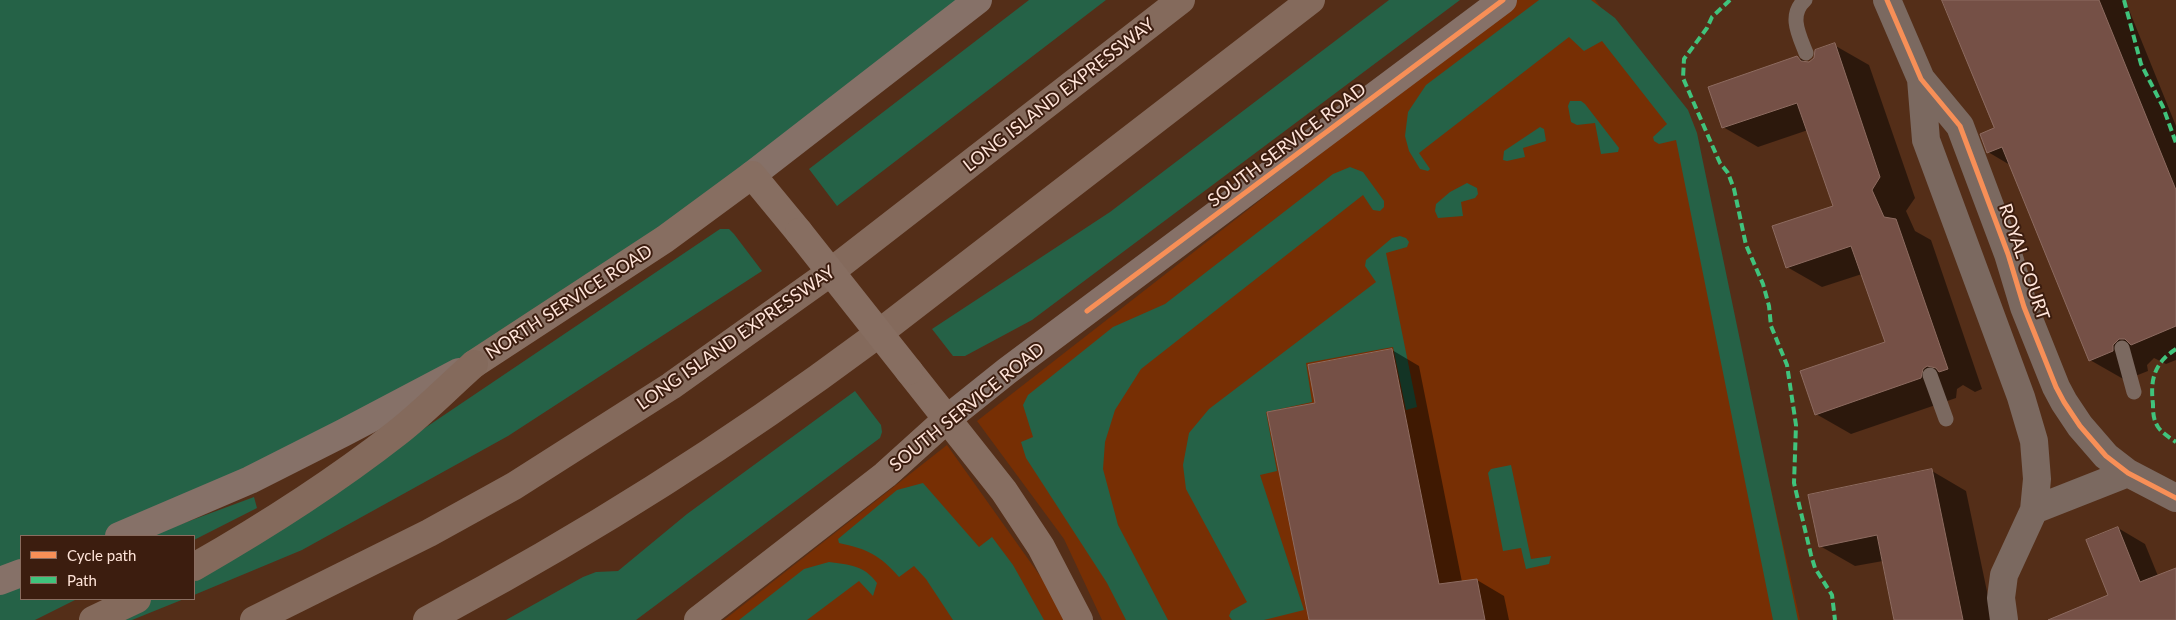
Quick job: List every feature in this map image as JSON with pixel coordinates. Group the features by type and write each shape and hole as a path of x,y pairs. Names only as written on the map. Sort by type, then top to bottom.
{"highway":[{"name":"LONG ISLAND EXPRESSWAY","path":"254,620 428,533 514,486 671,386 824,277 1181,0"},
{"path":"427,620 565,545 642,498 797,395 1311,0"},
{"path":"195,566 262,527 398,432 474,364"},
{"path":"93,620 135,600"}],"main road":[{"name":"NORTH SERVICE ROAD","path":"121,535 250,480 343,434 474,364 665,239 978,0"},
{"name":"SOUTH SERVICE ROAD","path":"698,620 885,474 947,419 1008,371 1503,0"},
{"path":"752,174 1004,491 1036,539 1079,620"},
{"path":"0,581 20,573"}],"street":[{"name":"ROYAL COURT","path":"1887,0 1921,79 1960,126 2008,254 2024,307 2056,387 2071,413 2092,442 2106,456 2128,473 2176,498"},
{"name":"ROYAL COURT","path":"1921,79 1926,140 2027,413 2037,462 2034,510 2008,561 2004,575 2001,598 2004,620"},
{"path":"2034,510 2128,473"}],"lane":[{"path":"1805,0 1798,8 1796,22 1806,53"},
{"path":"2122,348 2134,392"},
{"path":"1930,375 1946,419"}],"shaded area":[{"path":"1517,0 1595,0 1679,106 1692,134 1800,620 1102,620 1064,539 977,421"},
{"path":"947,445 1053,594 1066,620 724,620"}],"green space":[{"path":"0,0 978,0 474,364 121,535 20,535 20,573 0,581"},
{"path":"1029,0 1106,0 837,206 809,169"},
{"path":"1389,0 1460,0 1032,320 965,356 953,356 932,329 1110,212"},
{"path":"1539,0 1591,0 1615,18 1688,110 1697,133 1798,620 1773,620 1676,140 1659,144 1654,141 1653,137 1667,124 1602,41 1584,51 1569,37 1419,153 1430,169 1428,171 1420,169 1409,151 1405,136 1408,112 1426,85"},
{"path":"1570,101 1581,101 1585,104 1619,148 1618,152 1601,154 1595,123 1577,125 1571,122 1568,106"},
{"path":"1540,127 1544,129 1546,141 1523,148 1525,157 1507,161 1503,160 1504,151"},
{"path":"1350,167 1363,172 1384,201 1384,207 1380,211 1373,210 1363,195 1141,369 1115,410 1105,442 1103,469 1118,525 1168,620 1126,620 1107,583 1026,458 1021,442 1033,437 1023,405 1028,395 1113,327 1165,304 1333,174"},
{"path":"1467,183 1477,188 1478,194 1475,198 1461,202 1463,216 1438,218 1435,211 1436,204 1450,192"},
{"path":"720,229 729,229 734,234 762,271 508,436 302,550 195,595 195,576 370,465"},
{"path":"1400,236 1406,238 1409,242 1407,247 1386,253 1417,407 1406,410 1393,347 1306,363 1312,402 1266,412 1277,471 1260,475 1304,610 1264,620 1232,620 1229,616 1231,611 1247,602 1186,489 1183,465 1189,433 1209,409 1376,282 1365,266 1366,260 1392,238"},
{"path":"855,391 881,425 882,432 880,438 636,620 506,620 583,577 596,572 618,571 687,514"},
{"path":"1511,465 1531,559 1551,556 1549,564 1526,569 1521,548 1503,551 1488,473 1491,469"},
{"path":"923,483 979,547 992,537 1013,565 1044,620 953,620 926,579 914,566 899,577 886,563 872,554 839,543 838,539 897,490"},
{"path":"254,497 257,508 195,539 195,535 152,535"},
{"path":"829,562 862,569 877,583 873,596 859,581 807,620 739,620 804,569"},
{"path":"20,584 20,600 75,600 35,620 0,620 0,592"},
{"path":"150,600 182,600 132,620 111,620"}],"building":[{"path":"1942,0 2099,0 2176,190 2176,326 2131,345 2125,339 2119,339 2113,345 2113,351 2089,361 2002,147 1987,153 1980,134 1994,128"},
{"path":"1835,43 1880,177 1872,190 1884,217 1896,219 1948,369 1939,372 1936,368 1927,366 1923,369 1921,378 1815,415 1800,371 1885,342 1851,246 1786,268 1772,226 1833,206 1797,103 1722,128 1708,87 1797,56 1801,61 1809,62 1814,58 1815,50"},
{"path":"1392,349 1439,584 1477,579 1485,620 1309,620 1267,412 1315,403 1308,365"},
{"path":"1932,469 1963,620 1894,620 1877,535 1819,547 1808,495"},
{"path":"2118,527 2140,582 2176,568 2176,620 2048,620 2108,595 2086,540"}],"marked path":[{"path":"1730,0 1712,17 1707,28 1684,59 1683,78 1720,163 1728,173 1734,189 1746,245 1763,284 1769,306 1771,326 1787,365 1796,425 1794,483 1811,555 1815,568 1832,595 1835,620"},
{"path":"2124,0 2141,64 2163,107 2176,143"},
{"path":"2176,349 2158,366 2152,387 2156,424 2176,442"}],"cycle path":[{"path":"1087,311 1503,0"},
{"path":"1887,0 1921,79 1960,126 2008,254 2024,307 2056,387 2064,402 2080,426 2106,456 2128,473 2176,498"}]}
